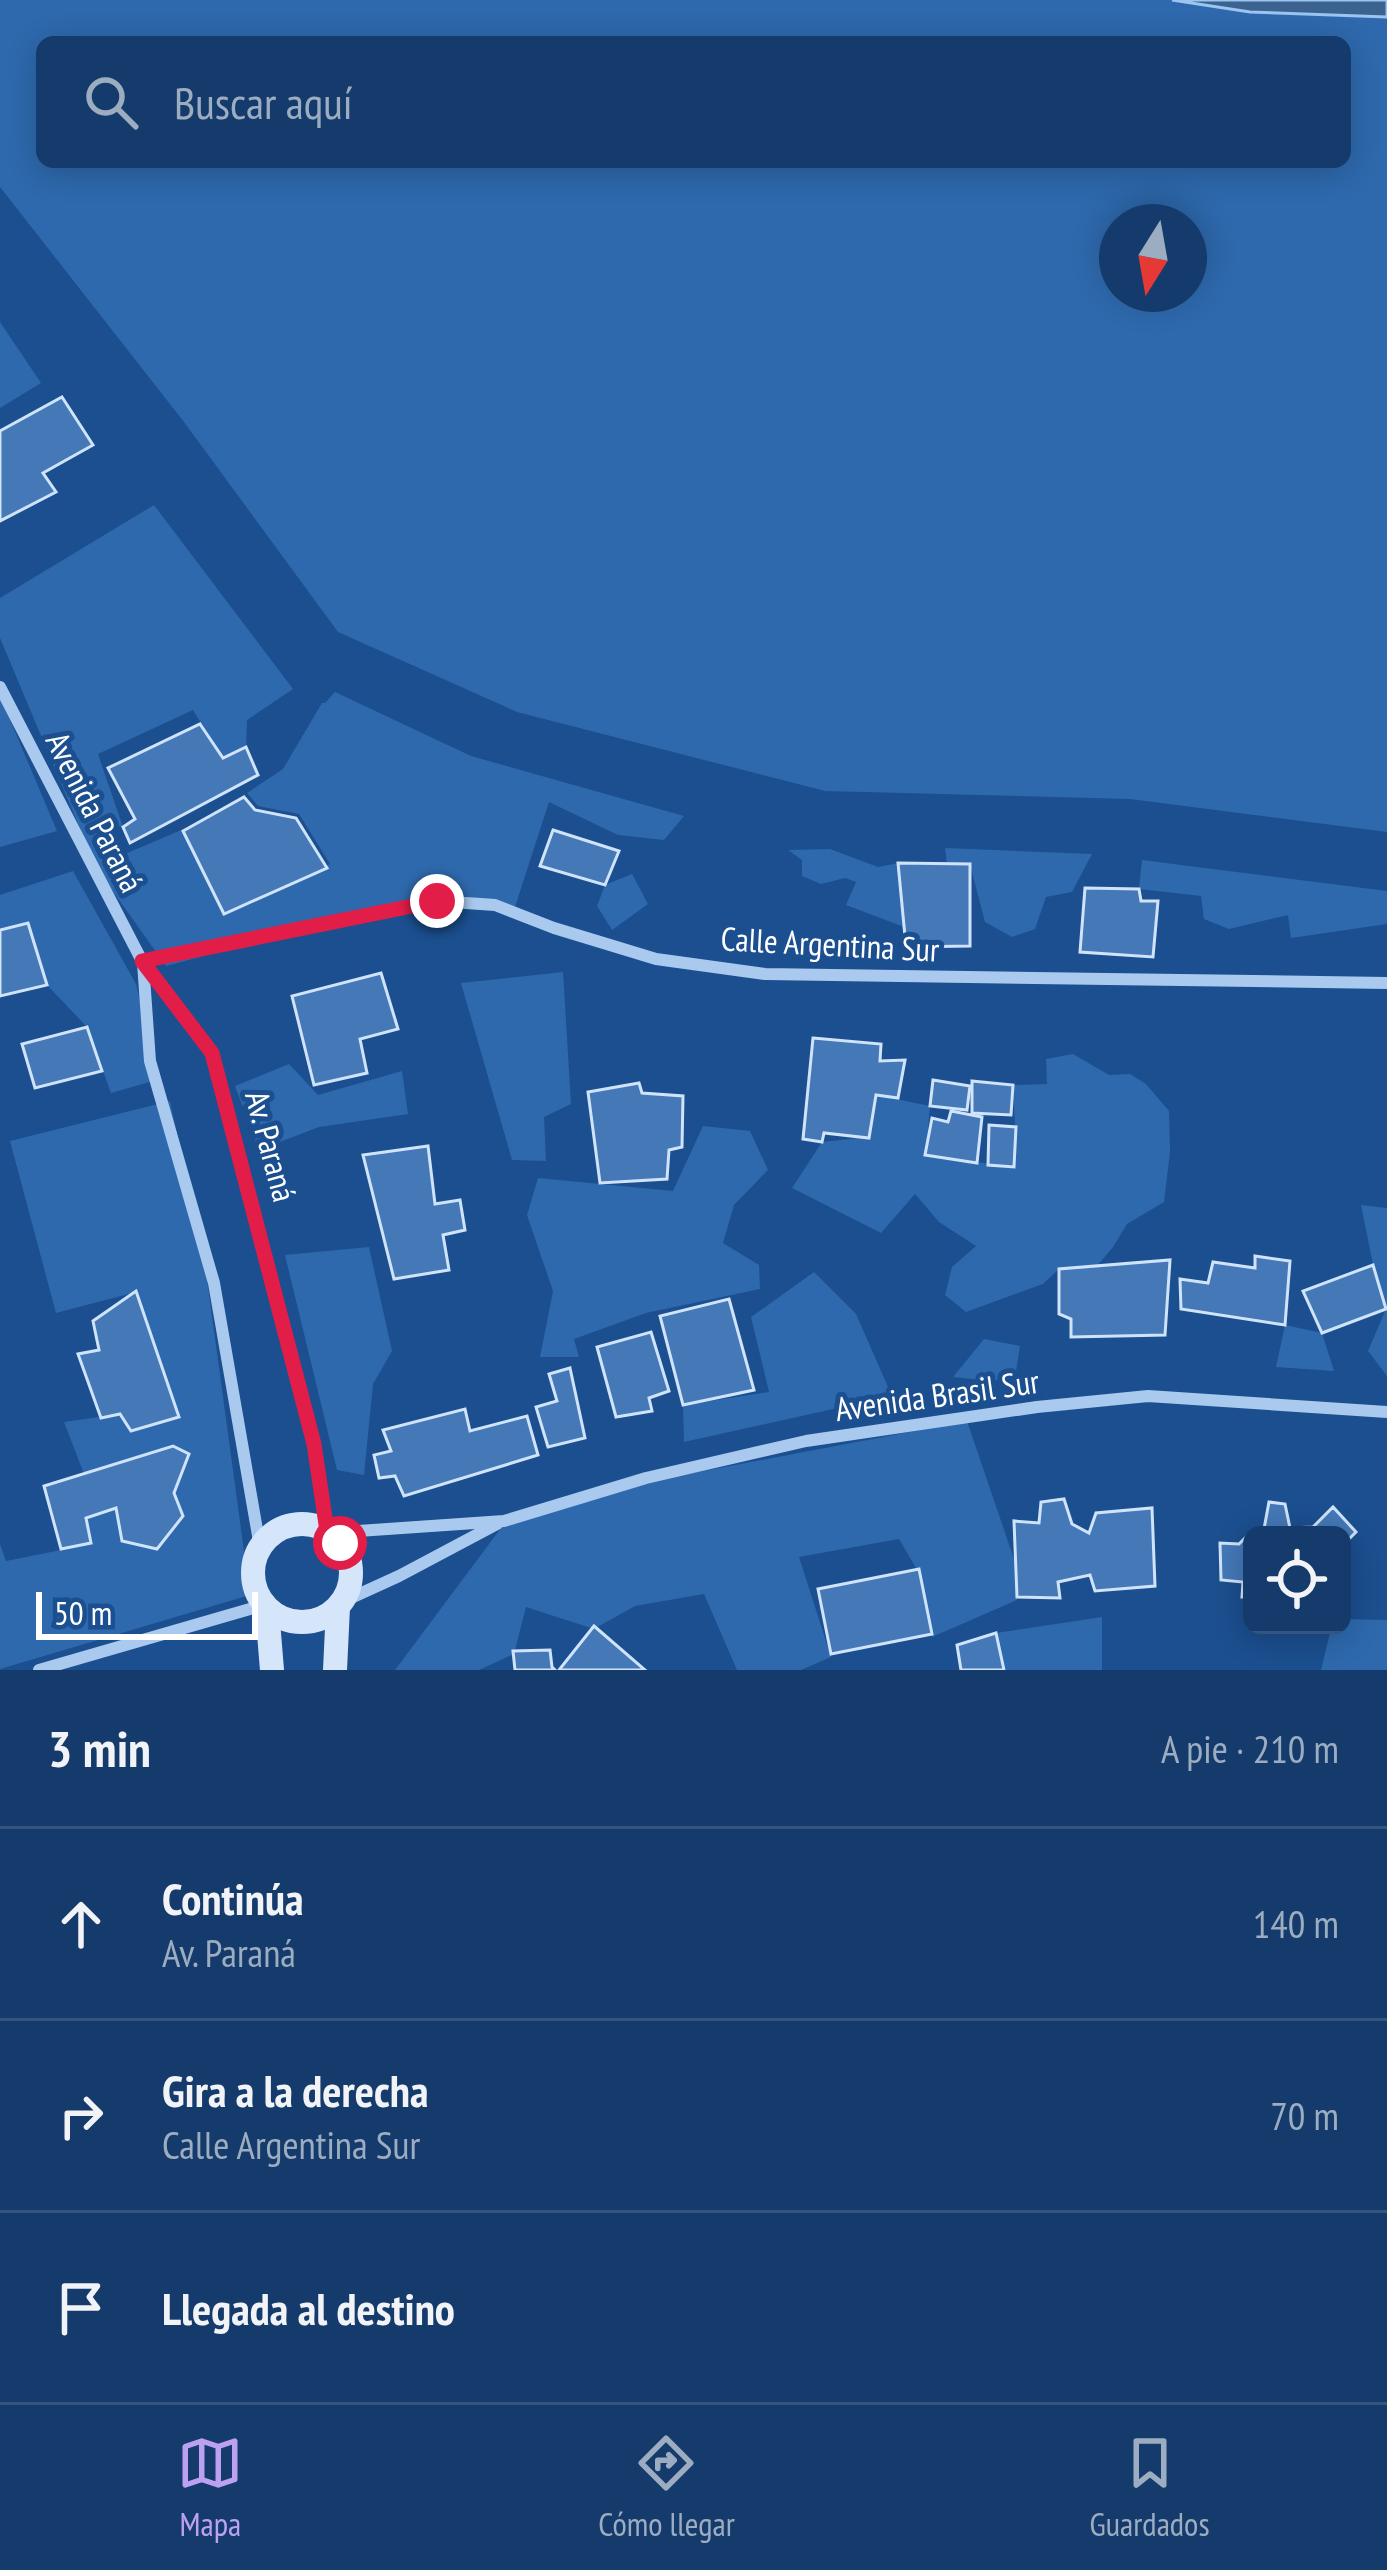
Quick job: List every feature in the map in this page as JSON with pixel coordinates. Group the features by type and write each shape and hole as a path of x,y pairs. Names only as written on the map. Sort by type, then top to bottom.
{"street":[{"name":"Avenida Paraná","path":"0,687 142,961"},
{"name":"Calle Argentina Sur","path":"142,961 437,901 495,905 656,959 765,974 1387,983"},
{"name":"Av. Paraná","path":"142,961 212,1053 314,1444 328,1532 340,1543 351,1572 340,1604 335,1670"},
{"path":"142,961 150,1061 214,1283 260,1547"},
{"name":"Avenida Brasil Sur","path":"504,1521 646,1478 806,1441 1037,1407 1148,1396 1387,1412"},
{"path":"504,1521 340,1604 316,1621 278,1617 256,1592 252,1577 260,1547 283,1528 313,1526 328,1532 504,1521"},
{"path":"39,1670 266,1607"},
{"path":"266,1607 272,1670"}],"shaded area":[{"path":"0,0 1172,0 1250,12 1387,17 1387,832 1130,799 825,791 517,712 338,632 184,422 0,187"},
{"path":"1172,0 1387,0 1387,17 1250,12"},
{"path":"0,322 41,383 0,408"},
{"path":"154,505 293,689 247,720 246,747 223,758 193,710 98,754 123,827 104,824 125,854 186,828 227,910 330,864 299,814 258,806 247,793 283,769 322,703 335,692 471,756 684,816 664,840 618,835 549,802 514,910 446,891 166,966 97,869 0,638 0,598"},
{"path":"0,696 57,831 0,847"},
{"path":"945,848 1092,854 1072,892 1046,897 1035,929 1012,937 985,922 970,865 947,864"},
{"path":"830,849 878,867 898,863 904,927 846,905 856,882 845,878 821,884 802,876 802,860 788,850"},
{"path":"1142,860 1387,891 1387,924 1291,938 1288,915 1229,929 1204,919 1201,896 1139,889"},
{"path":"73,871 136,984 160,1079 111,1093 87,1027 47,985 28,924 0,930 0,895"},
{"path":"632,874 648,904 612,930 597,906 605,885"},
{"path":"563,972 571,1104 544,1117 546,1161 512,1160 461,983"},
{"path":"1073,1054 1109,1075 1130,1074 1146,1084 1169,1111 1164,1202 1127,1224 1097,1266 1059,1269 1043,1284 966,1312 945,1295 952,1267 976,1246 939,1222 915,1194 881,1233 792,1188 822,1142 869,1137 876,1095 930,1106 926,1155 1013,1167 1013,1085 1047,1084 1046,1059"},
{"path":"289,1064 318,1095 402,1071 408,1114 319,1127 259,1150 235,1086"},
{"path":"170,1101 206,1272 250,1595 0,1669 0,1544 6,1561 91,1544 86,1518 116,1508 157,1549 183,1516 174,1493 189,1455 174,1446 84,1474 64,1422 120,1414 131,1431 179,1417 136,1292 56,1313 10,1141"},
{"path":"703,1126 750,1131 768,1170 734,1205 723,1243 759,1265 760,1289 646,1313 574,1339 579,1357 540,1357 553,1291 527,1215 538,1178 673,1191"},
{"path":"1361,1205 1387,1208 1387,1376 1368,1351 1386,1309"},
{"path":"369,1247 392,1351 373,1384 364,1475 337,1470 285,1255"},
{"path":"814,1272 856,1314 892,1396 684,1442 683,1405 769,1392 751,1317"},
{"path":"1285,1325 1322,1333 1334,1371 1276,1367"},
{"path":"984,1339 1020,1346 1015,1378 953,1377"},
{"path":"967,1421 1016,1565 1017,1600 932,1637 919,1573 899,1539 799,1557 831,1657 801,1670 737,1670 704,1594 635,1606 594,1629 526,1607 514,1654 479,1670 395,1670 504,1524 646,1482"},
{"path":"1102,1617 1102,1670 1003,1670 996,1633"},
{"path":"1351,1619 1387,1620 1387,1670 1321,1670 1330,1634 1351,1634"}],"building":[{"path":"62,397 93,445 43,473 56,492 0,521 0,431"},
{"path":"200,724 223,758 246,747 258,775 130,843 123,827 135,819 108,768"},
{"path":"244,797 255,810 296,818 327,868 224,914 183,831"},
{"path":"553,830 619,851 605,885 540,866"},
{"path":"898,863 970,864 970,946 906,947"},
{"path":"1085,888 1139,889 1141,901 1158,901 1153,957 1080,952"},
{"path":"28,923 47,985 0,996 0,930"},
{"path":"381,973 398,1029 360,1039 367,1073 314,1085 292,996"},
{"path":"87,1027 102,1071 35,1088 22,1044"},
{"path":"813,1038 881,1044 880,1061 905,1060 898,1098 876,1095 869,1138 824,1133 822,1142 803,1139"},
{"path":"933,1080 970,1086 967,1110 930,1106"},
{"path":"972,1081 1013,1085 1011,1115 972,1113"},
{"path":"639,1083 642,1093 683,1096 682,1147 669,1150 667,1179 600,1183 588,1092"},
{"path":"951,1111 982,1117 977,1163 925,1155 932,1118 948,1122"},
{"path":"989,1125 1016,1127 1014,1167 988,1165"},
{"path":"428,1146 435,1204 460,1200 465,1230 443,1235 449,1270 394,1279 363,1155"},
{"path":"1255,1256 1290,1261 1285,1325 1181,1309 1180,1279 1208,1283 1213,1262 1255,1268"},
{"path":"1170,1260 1165,1335 1071,1337 1071,1319 1059,1314 1059,1269"},
{"path":"1373,1265 1386,1309 1322,1333 1303,1291"},
{"path":"136,1291 179,1417 131,1431 120,1414 101,1418 78,1354 99,1350 93,1321"},
{"path":"729,1299 754,1390 683,1405 660,1316"},
{"path":"651,1332 669,1391 649,1398 652,1411 616,1417 597,1347"},
{"path":"570,1368 585,1438 548,1447 536,1407 557,1401 549,1374"},
{"path":"465,1409 470,1431 527,1416 538,1455 404,1496 395,1476 379,1478 374,1455 391,1451 383,1430"},
{"path":"173,1446 189,1454 174,1493 183,1516 157,1549 122,1541 116,1508 86,1518 91,1543 61,1549 44,1486"},
{"path":"1064,1499 1072,1524 1089,1533 1096,1513 1152,1508 1155,1586 1095,1591 1090,1575 1058,1582 1060,1598 1017,1597 1014,1521 1039,1523 1041,1502"},
{"path":"1269,1502 1285,1504 1290,1526 1265,1526"},
{"path":"1333,1507 1350,1526 1314,1526"},
{"path":"1243,1540 1243,1582 1221,1580 1220,1543"},
{"path":"919,1569 932,1634 831,1654 818,1589"},
{"path":"594,1626 645,1670 559,1670"},
{"path":"996,1633 1004,1670 961,1670 957,1645"},
{"path":"550,1650 555,1670 515,1670 513,1651"}],"route":[{"path":"340,1543 327,1531 314,1444 212,1053 142,961 437,901"}]}
